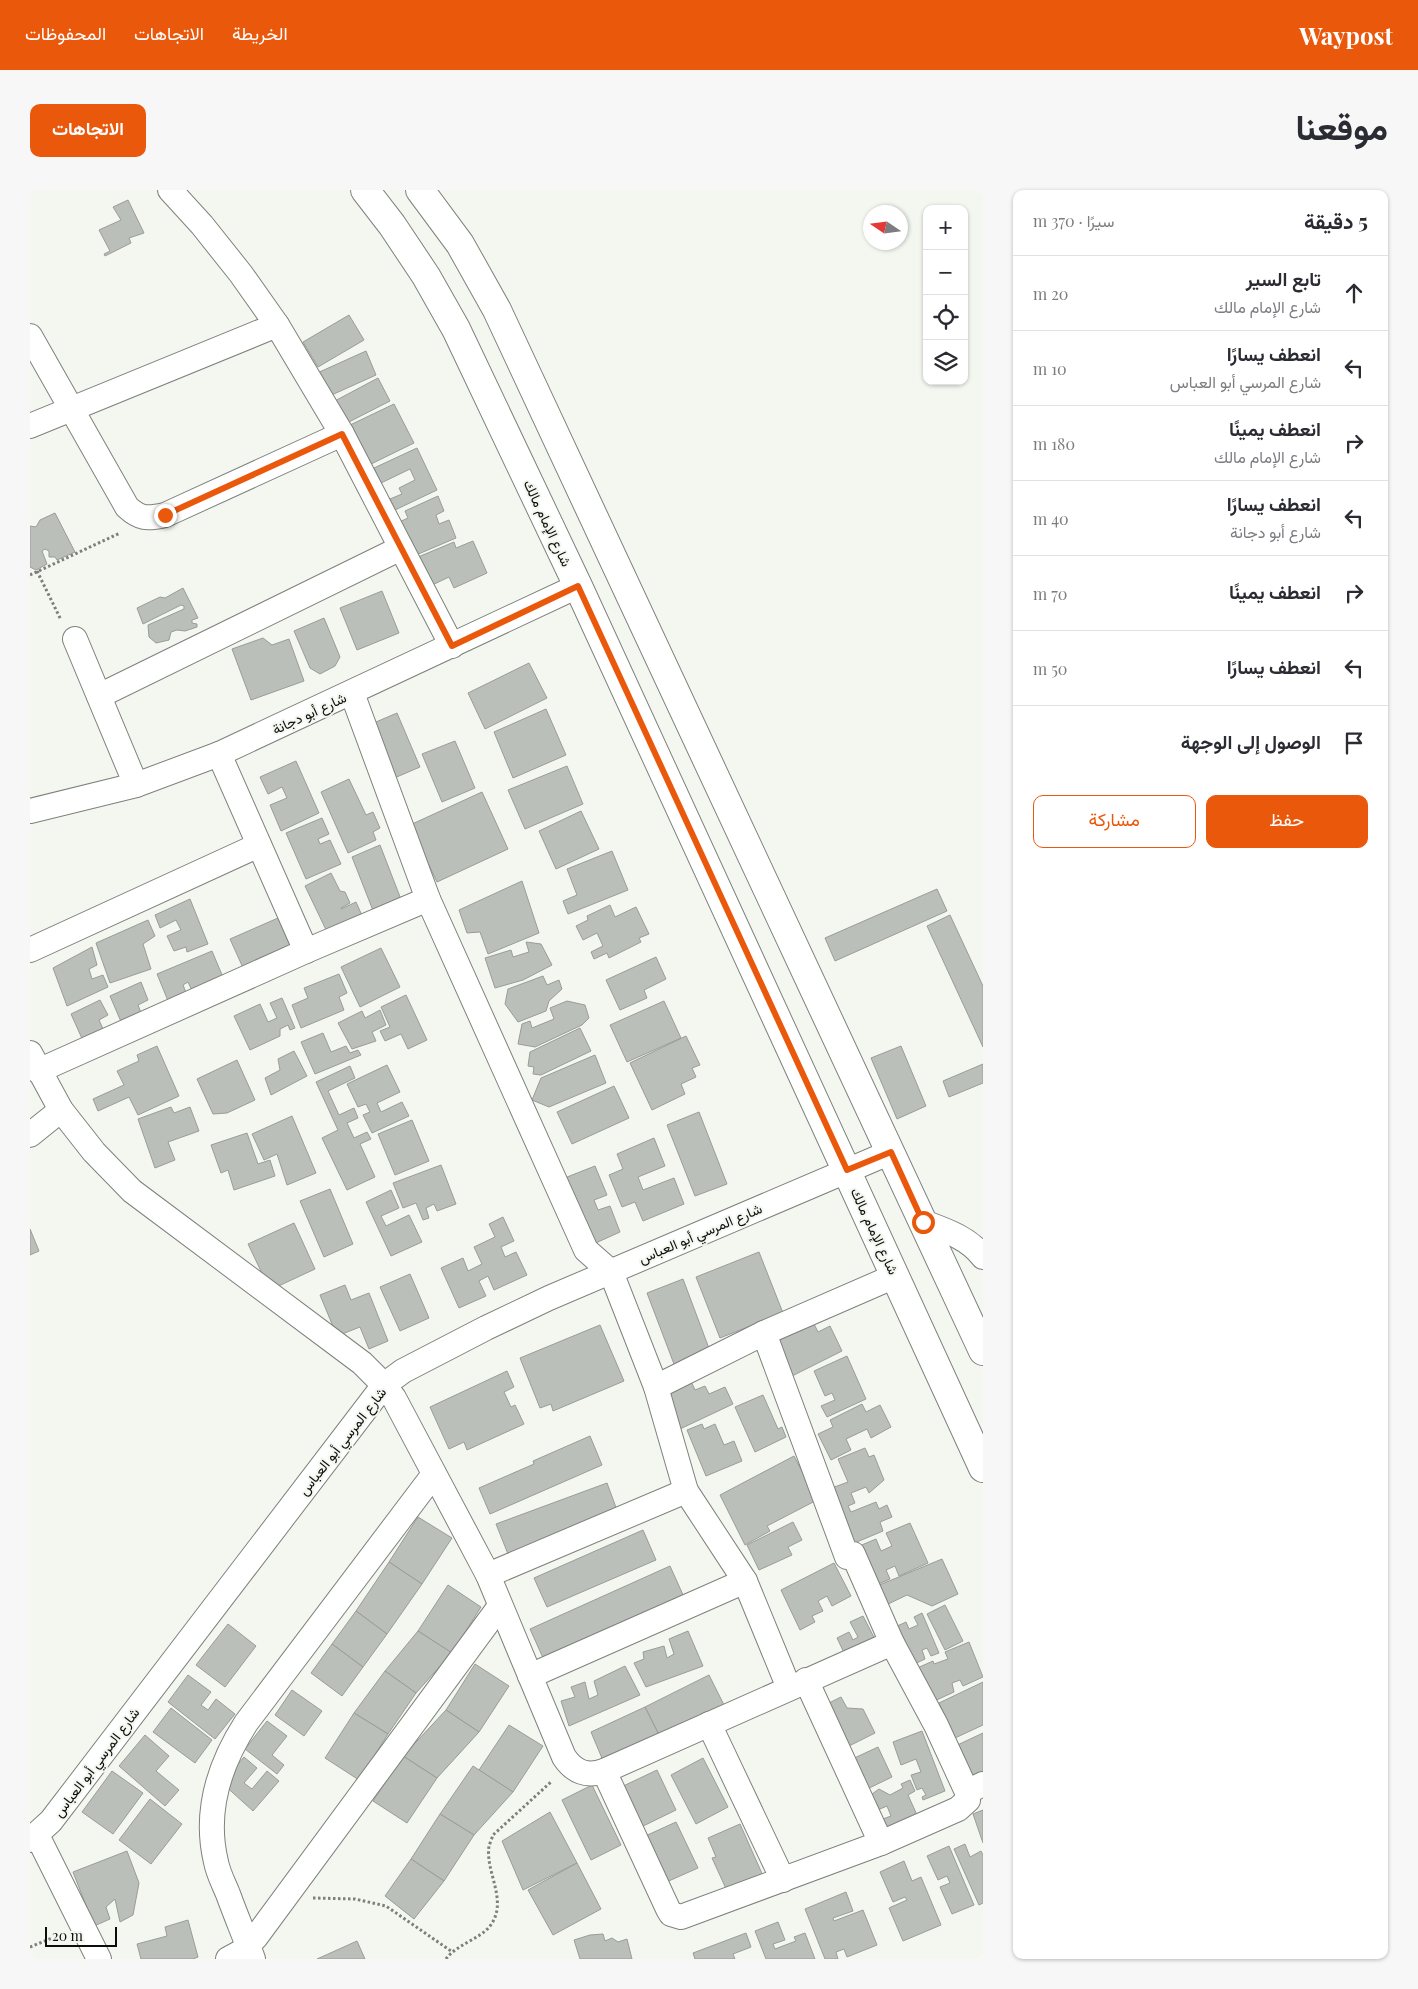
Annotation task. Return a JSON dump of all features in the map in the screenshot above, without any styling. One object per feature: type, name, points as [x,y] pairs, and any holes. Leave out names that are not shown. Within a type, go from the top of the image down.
[{"type":"street","points":[[170,190],[202,225],[241,274],[277,325],[342,434],[452,646]]},
{"type":"street","name":"شارع الإمام مالك","points":[[365,190],[422,268],[456,328],[578,586],[983,1468]]},
{"type":"street","points":[[420,190],[460,244],[497,310],[983,1351]]},
{"type":"street","points":[[30,426],[277,325]]},
{"type":"street","points":[[30,336],[127,507],[137,516],[151,518],[165,515],[342,434]]},
{"type":"street","points":[[99,696],[401,548]]},
{"type":"street","name":"شارع أبو دجانة","points":[[32,806],[136,785],[219,754],[578,586]]},
{"type":"street","points":[[75,639],[136,785]]},
{"type":"street","points":[[352,692],[428,899],[586,1250],[610,1272],[656,1387],[686,1490],[745,1581],[881,1842]]},
{"type":"street","points":[[219,754],[306,951]]},
{"type":"street","points":[[30,950],[260,846]]},
{"type":"street","points":[[428,899],[34,1062],[61,1110],[94,1152],[132,1190],[362,1363],[384,1386],[402,1412],[488,1575],[564,1757],[570,1766],[578,1772],[589,1774],[604,1771],[892,1643]]},
{"type":"street","points":[[30,1135],[61,1110]]},
{"type":"street","name":"شارع المرسي أبو العباس","points":[[33,1838],[52,1821],[384,1386],[403,1371],[486,1328],[610,1272],[891,1152]]},
{"type":"street","points":[[923,1222],[956,1235],[983,1257]]},
{"type":"street","points":[[656,1387],[764,1333],[895,1276]]},
{"type":"street","points":[[604,1771],[668,1909],[676,1916],[686,1915],[783,1880],[881,1842],[958,1809],[968,1800],[975,1788],[936,1725],[892,1643],[853,1554],[846,1557],[764,1333]]},
{"type":"street","points":[[250,1952],[216,1863],[212,1839],[212,1814],[215,1790],[222,1766],[232,1744],[246,1723],[434,1474]]},
{"type":"street","points":[[488,1575],[686,1490]]},
{"type":"street","points":[[530,1676],[745,1581]]},
{"type":"street","points":[[250,1952],[256,1937],[500,1606]]},
{"type":"street","points":[[709,1724],[783,1880]]},
{"type":"street","points":[[33,1838],[100,1959]]},
{"type":"street","points":[[228,1959],[250,1952]]},
{"type":"path","points":[[30,575],[151,518]]},
{"type":"path","points":[[38,571],[61,621],[75,639]]},
{"type":"path","points":[[446,1959],[452,1952],[489,1927],[495,1914],[498,1901],[489,1846],[493,1835],[570,1766]]},
{"type":"path","points":[[285,1898],[355,1899],[376,1902],[386,1906],[452,1952]]},
{"type":"path","points":[[30,1947],[83,1926]]},
{"type":"building","points":[[128,200],[144,233],[129,238],[131,243],[105,256],[104,254],[110,251],[99,230],[121,220],[113,207]]},
{"type":"building","points":[[349,315],[364,340],[318,367],[303,342]]},
{"type":"building","points":[[366,351],[376,375],[325,398],[315,374]]},
{"type":"building","points":[[378,378],[390,401],[343,425],[331,403]]},
{"type":"building","points":[[394,404],[414,443],[367,466],[348,426]]},
{"type":"building","points":[[417,448],[437,490],[395,510],[390,499],[402,494],[399,488],[415,480],[410,469],[381,483],[374,468]]},
{"type":"building","points":[[438,496],[444,511],[436,515],[439,524],[449,520],[456,538],[409,558],[395,524],[408,518],[405,511]]},
{"type":"building","points":[[55,513],[75,552],[57,560],[55,557],[49,557],[49,551],[45,549],[42,551],[47,564],[36,570],[30,567],[30,526],[36,527],[40,520]]},
{"type":"building","points":[[473,541],[487,573],[454,588],[449,577],[424,589],[411,560],[454,542],[456,548]]},
{"type":"building","points":[[183,588],[198,618],[192,620],[192,623],[197,624],[197,627],[185,631],[177,630],[171,632],[169,640],[156,643],[149,637],[148,625],[184,609],[184,606],[181,605],[143,624],[137,608],[160,597],[165,598]]},
{"type":"building","points":[[382,591],[399,633],[357,650],[340,608]]},
{"type":"building","points":[[324,618],[340,657],[335,666],[320,674],[310,668],[294,631]]},
{"type":"building","points":[[263,638],[272,645],[289,639],[304,681],[251,700],[232,649]]},
{"type":"building","points":[[529,663],[547,698],[485,729],[468,693]]},
{"type":"building","points":[[546,709],[566,755],[513,778],[494,732]]},
{"type":"building","points":[[397,713],[420,767],[392,779],[369,725]]},
{"type":"building","points":[[455,741],[475,788],[442,802],[422,754]]},
{"type":"building","points":[[296,761],[319,813],[281,831],[270,805],[287,798],[282,787],[268,794],[260,777]]},
{"type":"building","points":[[567,766],[583,804],[525,829],[508,790]]},
{"type":"building","points":[[349,779],[366,815],[373,812],[380,828],[373,832],[376,840],[348,853],[321,792]]},
{"type":"building","points":[[482,792],[508,849],[437,882],[410,825]]},
{"type":"building","points":[[581,811],[599,849],[556,869],[539,831]]},
{"type":"building","points":[[322,818],[329,834],[318,839],[320,844],[330,840],[341,864],[306,879],[286,833]]},
{"type":"building","points":[[380,845],[402,902],[374,913],[352,857]]},
{"type":"building","points":[[612,851],[628,890],[568,914],[563,901],[577,895],[567,869]]},
{"type":"building","points":[[331,873],[340,891],[345,892],[350,903],[341,909],[356,902],[364,920],[329,936],[305,886]]},
{"type":"building","points":[[522,881],[539,933],[488,954],[480,932],[467,933],[459,910]]},
{"type":"building","points":[[937,889],[947,911],[835,961],[825,938]]},
{"type":"building","points":[[190,899],[208,944],[187,952],[186,947],[174,951],[167,936],[181,930],[176,920],[160,928],[155,915]]},
{"type":"building","points":[[610,905],[615,917],[636,907],[649,934],[639,938],[641,942],[609,958],[607,953],[594,959],[591,952],[603,946],[597,933],[583,940],[576,926],[588,920],[587,916]]},
{"type":"building","points":[[950,915],[983,986],[983,1047],[927,926]]},
{"type":"building","points":[[278,918],[292,949],[244,970],[230,939]]},
{"type":"building","points":[[148,920],[155,936],[143,944],[151,969],[110,983],[96,943]]},
{"type":"building","points":[[526,942],[541,944],[552,965],[523,980],[495,988],[485,958],[511,950],[513,957],[529,952]]},
{"type":"building","points":[[92,947],[97,965],[89,969],[92,979],[103,975],[108,987],[67,1006],[53,968]]},
{"type":"building","points":[[381,948],[400,987],[360,1007],[341,967]]},
{"type":"building","points":[[212,951],[225,982],[194,995],[188,982],[183,985],[189,1000],[171,1008],[157,974]]},
{"type":"building","points":[[656,957],[666,979],[644,990],[647,998],[620,1010],[606,980]]},
{"type":"building","points":[[339,974],[347,993],[339,997],[344,1010],[301,1028],[292,1005],[308,998],[304,988]]},
{"type":"building","points":[[543,976],[547,985],[559,980],[562,989],[549,1001],[546,1011],[518,1022],[505,1004],[508,989]]},
{"type":"building","points":[[141,982],[148,1000],[138,1005],[143,1018],[122,1024],[110,996]]},
{"type":"building","points":[[406,995],[427,1040],[408,1049],[401,1034],[385,1041],[380,1031],[390,1027],[381,1007]]},
{"type":"building","points":[[282,998],[295,1028],[290,1030],[288,1025],[280,1029],[280,1036],[250,1050],[234,1016],[260,1004],[268,1022],[277,1018],[270,1003]]},
{"type":"building","points":[[100,1000],[108,1015],[99,1020],[104,1031],[84,1043],[71,1014]]},
{"type":"building","points":[[567,1001],[585,1005],[589,1018],[582,1025],[535,1047],[518,1044],[522,1024],[530,1021],[532,1028],[554,1019],[550,1008]]},
{"type":"building","points":[[664,1001],[681,1038],[627,1062],[610,1025]]},
{"type":"building","points":[[380,1010],[386,1025],[372,1032],[376,1041],[352,1049],[338,1023],[362,1011],[365,1018]]},
{"type":"building","points":[[580,1028],[591,1051],[541,1075],[533,1074],[534,1067],[528,1066],[530,1052]]},
{"type":"building","points":[[323,1033],[331,1052],[346,1046],[350,1053],[358,1050],[361,1055],[315,1074],[301,1042]]},
{"type":"building","points":[[686,1036],[700,1065],[692,1068],[696,1077],[681,1084],[685,1094],[652,1110],[630,1063]]},
{"type":"building","points":[[157,1046],[179,1096],[138,1115],[129,1097],[98,1111],[93,1099],[124,1085],[117,1071],[139,1061],[137,1055]]},
{"type":"building","points":[[901,1046],[926,1106],[897,1119],[871,1058]]},
{"type":"building","points":[[294,1051],[307,1076],[271,1095],[265,1078],[280,1070],[278,1059]]},
{"type":"building","points":[[595,1055],[606,1083],[549,1107],[532,1100],[541,1078]]},
{"type":"building","points":[[237,1060],[255,1100],[227,1113],[213,1114],[197,1079]]},
{"type":"building","points":[[983,1064],[983,1083],[949,1097],[943,1081]]},
{"type":"building","points":[[387,1065],[400,1092],[377,1103],[381,1112],[402,1102],[409,1116],[372,1133],[363,1115],[370,1112],[366,1104],[358,1107],[347,1084]]},
{"type":"building","points":[[350,1066],[355,1078],[328,1091],[339,1115],[354,1108],[358,1118],[347,1123],[354,1138],[367,1132],[371,1139],[360,1144],[375,1177],[347,1190],[322,1138],[338,1130],[316,1082]]},
{"type":"building","points":[[614,1086],[629,1118],[572,1144],[557,1112]]},
{"type":"building","points":[[171,1107],[174,1113],[190,1107],[199,1131],[168,1142],[175,1160],[155,1168],[138,1119]]},
{"type":"building","points":[[699,1112],[727,1184],[695,1196],[667,1125]]},
{"type":"building","points":[[292,1116],[316,1173],[287,1185],[277,1154],[264,1160],[252,1134]]},
{"type":"building","points":[[412,1120],[429,1161],[395,1175],[378,1134]]},
{"type":"building","points":[[247,1133],[258,1164],[270,1160],[275,1176],[234,1190],[228,1170],[221,1173],[211,1145]]},
{"type":"building","points":[[654,1138],[665,1166],[638,1177],[643,1190],[674,1178],[684,1204],[643,1221],[635,1202],[622,1207],[609,1175],[623,1169],[617,1154]]},
{"type":"building","points":[[441,1165],[456,1204],[437,1211],[434,1204],[426,1208],[429,1218],[423,1220],[416,1203],[403,1208],[393,1183]]},
{"type":"building","points":[[595,1166],[607,1195],[594,1200],[598,1210],[610,1206],[620,1232],[589,1246],[562,1179]]},
{"type":"building","points":[[330,1189],[353,1244],[324,1257],[300,1201]]},
{"type":"building","points":[[391,1190],[399,1208],[381,1216],[386,1226],[409,1215],[422,1242],[391,1256],[366,1202]]},
{"type":"building","points":[[503,1217],[514,1241],[501,1247],[505,1257],[516,1252],[527,1275],[494,1290],[488,1276],[479,1281],[486,1296],[459,1308],[441,1268],[463,1258],[468,1271],[482,1264],[474,1247],[495,1237],[489,1224]]},
{"type":"building","points":[[294,1223],[315,1269],[270,1290],[248,1244]]},
{"type":"building","points":[[30,1229],[39,1251],[30,1255]]},
{"type":"building","points":[[759,1252],[783,1313],[720,1338],[696,1277]]},
{"type":"building","points":[[410,1274],[429,1318],[400,1331],[380,1287]]},
{"type":"building","points":[[683,1279],[710,1351],[674,1364],[647,1293]]},
{"type":"building","points":[[345,1285],[351,1300],[369,1293],[388,1341],[369,1349],[360,1327],[337,1336],[320,1295]]},
{"type":"building","points":[[814,1324],[818,1332],[830,1326],[842,1351],[792,1376],[775,1342]]},
{"type":"building","points":[[600,1325],[624,1381],[553,1411],[551,1404],[540,1408],[520,1358]]},
{"type":"building","points":[[847,1356],[866,1399],[827,1417],[821,1406],[835,1400],[832,1393],[825,1396],[814,1371]]},
{"type":"building","points":[[507,1371],[514,1387],[504,1392],[511,1407],[515,1405],[524,1424],[467,1450],[464,1442],[449,1449],[430,1407]]},
{"type":"building","points":[[690,1379],[695,1390],[705,1386],[709,1394],[725,1387],[733,1404],[680,1429],[662,1392]]},
{"type":"building","points":[[763,1395],[778,1429],[782,1427],[786,1437],[755,1452],[735,1407]]},
{"type":"building","points":[[862,1404],[866,1412],[880,1405],[891,1427],[871,1438],[867,1429],[846,1439],[851,1450],[831,1460],[818,1434],[833,1427],[830,1420]]},
{"type":"building","points":[[702,1424],[704,1429],[715,1424],[724,1445],[734,1441],[742,1461],[706,1476],[687,1430]]},
{"type":"building","points":[[590,1436],[602,1465],[490,1514],[479,1488],[534,1464],[533,1461]]},
{"type":"building","points":[[865,1448],[869,1457],[874,1455],[884,1480],[869,1493],[866,1487],[851,1493],[855,1503],[848,1506],[851,1512],[876,1502],[879,1509],[887,1505],[892,1517],[880,1522],[883,1531],[852,1544],[829,1489],[848,1482],[838,1459]]},
{"type":"building","points":[[794,1456],[817,1500],[767,1526],[770,1531],[745,1545],[720,1495]]},
{"type":"building","points":[[607,1483],[618,1513],[508,1554],[496,1524]]},
{"type":"building","points":[[418,1517],[452,1538],[422,1584],[389,1562]]},
{"type":"building","points":[[793,1522],[802,1540],[788,1547],[792,1555],[759,1570],[747,1545]]},
{"type":"building","points":[[910,1523],[928,1563],[899,1576],[895,1566],[886,1570],[890,1579],[874,1586],[857,1547],[876,1539],[881,1551],[892,1546],[886,1533]]},
{"type":"building","points":[[643,1530],[656,1560],[547,1607],[534,1578]]},
{"type":"building","points":[[942,1559],[958,1594],[932,1606],[907,1595],[886,1605],[877,1586]]},
{"type":"building","points":[[389,1562],[422,1584],[387,1634],[356,1611]]},
{"type":"building","points":[[834,1563],[851,1596],[832,1606],[827,1596],[818,1601],[823,1611],[812,1616],[815,1622],[800,1630],[781,1590]]},
{"type":"building","points":[[670,1566],[684,1597],[544,1660],[530,1629]]},
{"type":"building","points":[[448,1585],[481,1607],[452,1653],[418,1631]]},
{"type":"building","points":[[945,1605],[963,1641],[945,1650],[927,1614]]},
{"type":"building","points":[[356,1611],[387,1634],[363,1667],[332,1644]]},
{"type":"building","points":[[922,1613],[939,1653],[931,1656],[927,1648],[922,1650],[925,1659],[910,1666],[893,1628],[906,1622],[909,1629],[918,1625],[914,1617]]},
{"type":"building","points":[[863,1616],[877,1643],[847,1659],[837,1638],[849,1632],[853,1640],[858,1637],[850,1622]]},
{"type":"building","points":[[228,1624],[256,1646],[225,1687],[196,1665]]},
{"type":"building","points":[[418,1631],[452,1653],[416,1693],[385,1671]]},
{"type":"building","points":[[688,1631],[703,1666],[646,1687],[634,1663],[644,1659],[643,1652],[664,1646],[667,1658],[674,1654],[669,1639]]},
{"type":"building","points":[[969,1642],[983,1677],[963,1686],[960,1680],[952,1683],[954,1692],[930,1703],[915,1669],[933,1661],[934,1664],[948,1659],[945,1652]]},
{"type":"building","points":[[332,1644],[363,1667],[342,1696],[311,1673]]},
{"type":"building","points":[[475,1664],[509,1686],[479,1732],[446,1710]]},
{"type":"building","points":[[625,1666],[640,1695],[569,1726],[561,1701],[575,1697],[571,1687],[585,1682],[589,1699],[598,1695],[594,1681]]},
{"type":"building","points":[[385,1671],[416,1693],[388,1734],[354,1713]]},
{"type":"building","points":[[188,1675],[211,1692],[201,1705],[208,1710],[216,1699],[235,1714],[215,1739],[168,1702]]},
{"type":"building","points":[[709,1675],[724,1705],[660,1737],[645,1707]]},
{"type":"building","points":[[983,1682],[983,1725],[955,1738],[939,1703]]},
{"type":"building","points":[[292,1690],[322,1711],[304,1736],[275,1715]]},
{"type":"building","points":[[841,1697],[847,1708],[863,1709],[875,1733],[845,1748],[825,1705]]},
{"type":"building","points":[[645,1707],[660,1737],[604,1763],[591,1732]]},
{"type":"building","points":[[171,1708],[212,1740],[195,1763],[153,1732]]},
{"type":"building","points":[[446,1710],[479,1732],[437,1778],[403,1756]]},
{"type":"building","points":[[354,1713],[388,1734],[359,1780],[325,1758]]},
{"type":"building","points":[[267,1721],[287,1736],[272,1755],[284,1765],[277,1774],[245,1749]]},
{"type":"building","points":[[509,1725],[543,1746],[513,1792],[479,1770]]},
{"type":"building","points":[[922,1731],[945,1791],[923,1800],[922,1797],[926,1795],[922,1788],[917,1790],[911,1775],[921,1772],[916,1759],[901,1765],[893,1742]]},
{"type":"building","points":[[983,1733],[983,1779],[967,1786],[951,1748]]},
{"type":"building","points":[[145,1735],[169,1756],[156,1771],[179,1790],[165,1806],[119,1766]]},
{"type":"building","points":[[878,1747],[892,1777],[863,1791],[848,1761]]},
{"type":"building","points":[[403,1756],[437,1778],[407,1823],[373,1801]]},
{"type":"building","points":[[244,1757],[257,1768],[244,1783],[252,1789],[267,1771],[279,1781],[253,1811],[222,1783]]},
{"type":"building","points":[[703,1758],[728,1807],[696,1824],[671,1775]]},
{"type":"building","points":[[473,1766],[513,1792],[474,1835],[440,1814]]},
{"type":"building","points":[[657,1770],[676,1810],[637,1829],[617,1789]]},
{"type":"building","points":[[112,1771],[143,1793],[113,1834],[82,1812]]},
{"type":"building","points":[[910,1780],[915,1791],[908,1795],[917,1815],[879,1832],[875,1822],[891,1816],[887,1806],[873,1812],[868,1797],[879,1789],[890,1795],[903,1788],[901,1784]]},
{"type":"building","points":[[592,1785],[621,1845],[591,1860],[562,1800]]},
{"type":"building","points":[[150,1799],[182,1824],[151,1864],[119,1840]]},
{"type":"building","points":[[983,1810],[983,1843],[973,1814]]},
{"type":"building","points":[[550,1812],[577,1863],[523,1890],[502,1841]]},
{"type":"building","points":[[440,1814],[474,1835],[444,1881],[411,1859]]},
{"type":"building","points":[[676,1822],[698,1868],[662,1884],[641,1838]]},
{"type":"building","points":[[740,1824],[764,1878],[728,1893],[712,1858],[716,1857],[708,1838]]},
{"type":"building","points":[[965,1844],[970,1857],[981,1851],[983,1855],[983,1903],[979,1905],[954,1849]]},
{"type":"building","points":[[949,1846],[974,1905],[952,1914],[940,1887],[950,1883],[947,1876],[938,1880],[927,1856]]},
{"type":"building","points":[[127,1851],[139,1883],[133,1915],[120,1922],[115,1899],[106,1907],[110,1919],[94,1926],[73,1872]]},
{"type":"building","points":[[411,1859],[444,1881],[414,1919],[385,1896]]},
{"type":"building","points":[[904,1861],[912,1881],[921,1877],[941,1925],[903,1941],[889,1908],[907,1900],[905,1897],[893,1902],[880,1872]]},
{"type":"building","points":[[577,1863],[601,1909],[553,1935],[528,1890]]},
{"type":"building","points":[[846,1892],[853,1911],[833,1918],[834,1921],[863,1910],[877,1945],[847,1957],[844,1949],[836,1952],[838,1959],[825,1959],[805,1909]]},
{"type":"building","points":[[188,1920],[198,1957],[193,1959],[141,1959],[137,1944],[167,1936],[165,1927]]},
{"type":"building","points":[[778,1922],[785,1940],[773,1944],[775,1949],[796,1941],[794,1937],[805,1933],[815,1959],[766,1959],[755,1931]]},
{"type":"building","points":[[746,1933],[751,1947],[733,1954],[735,1959],[695,1959],[693,1953]]},
{"type":"building","points":[[603,1934],[605,1941],[612,1938],[618,1942],[627,1939],[632,1959],[580,1959],[574,1940],[590,1935]]},
{"type":"building","points":[[357,1941],[365,1959],[317,1959]]},
{"type":"route","points":[[165,515],[342,434],[452,646],[578,586],[847,1170],[891,1152],[923,1222]]}]
